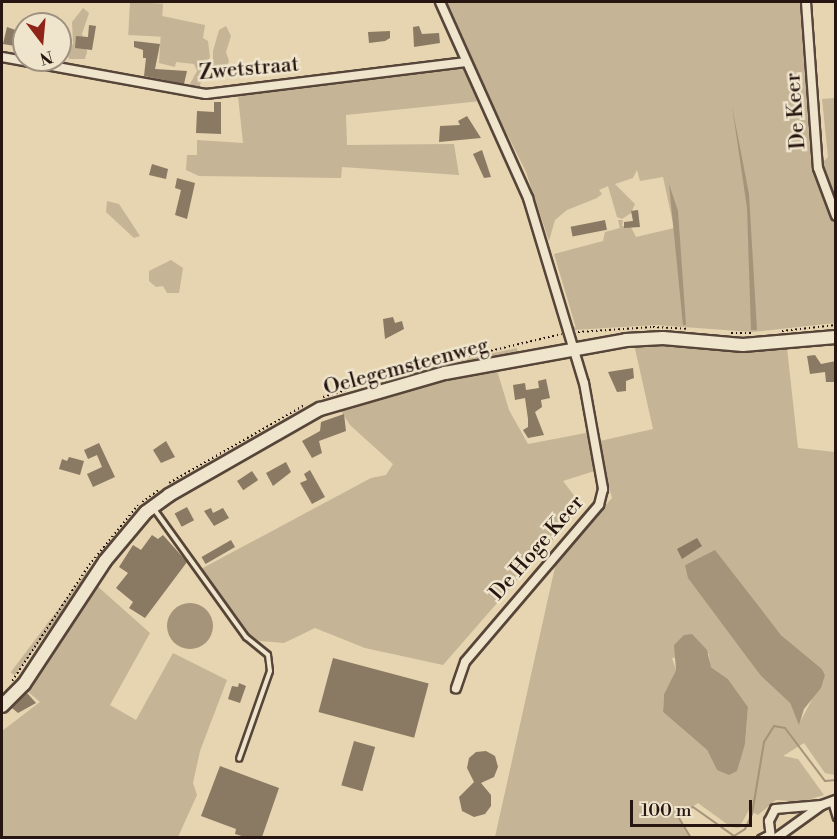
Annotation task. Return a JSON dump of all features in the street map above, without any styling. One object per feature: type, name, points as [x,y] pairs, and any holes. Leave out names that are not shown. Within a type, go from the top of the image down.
[{"type":"street","name":"De Hoge Keer","points":[[440,2],[528,198],[574,349],[602,474],[602,501],[484,636],[465,662],[456,688]]},
{"type":"street","name":"De Keer","points":[[806,2],[818,168],[836,216]]},
{"type":"street","name":"Zwetstraat","points":[[2,57],[206,94],[465,62]]},
{"type":"street","name":"Oelegemsteenweg","points":[[2,706],[24,684],[122,538],[153,507],[258,442],[332,404],[445,373],[574,349],[646,339],[743,345],[836,337]]},
{"type":"street","points":[[829,803],[773,836],[769,821],[775,809],[829,803]]},
{"type":"lane","points":[[153,507],[246,637],[268,655],[270,671],[239,759]]},
{"type":"lane","points":[[829,803],[836,818]]},
{"type":"lane","points":[[760,837],[773,836]]},
{"type":"path","points":[[773,332],[836,325]]},
{"type":"path","points":[[316,400],[401,373],[569,332],[652,327],[693,330]]},
{"type":"path","points":[[724,333],[755,333]]},
{"type":"path","points":[[7,687],[127,514],[180,476],[309,403]]},
{"type":"shaded area","points":[[130,2],[163,4],[161,37],[128,35]]},
{"type":"shaded area","points":[[441,2],[804,2],[821,164],[828,157],[822,99],[835,98],[835,323],[752,332],[656,325],[573,330],[571,324],[576,328],[554,254],[603,241],[605,232],[620,228],[618,220],[623,220],[622,226],[631,227],[636,237],[674,228],[663,177],[640,181],[637,170],[633,178],[615,184],[635,204],[631,213],[622,219],[617,217],[608,186],[599,190],[602,194],[597,198],[567,210],[555,220],[549,241],[526,172]]},
{"type":"shaded area","points":[[83,8],[89,13],[82,34],[87,52],[85,59],[72,59],[72,22]]},
{"type":"shaded area","points":[[162,16],[205,25],[203,38],[208,41],[210,57],[204,67],[211,77],[201,81],[199,90],[192,90],[190,84],[197,71],[194,64],[176,62],[175,67],[159,63]]},
{"type":"shaded area","points":[[226,26],[231,36],[226,52],[229,61],[224,78],[219,79],[213,68],[213,51],[219,30]]},
{"type":"shaded area","points":[[463,66],[481,101],[346,115],[347,145],[454,144],[459,175],[342,167],[341,178],[199,176],[186,170],[187,155],[197,155],[197,140],[243,143],[238,96]]},
{"type":"shaded area","points":[[732,106],[749,194],[757,330],[751,330],[747,208]]},
{"type":"shaded area","points":[[669,184],[678,211],[686,325],[683,325]]},
{"type":"shaded area","points":[[107,201],[119,204],[140,236],[134,238],[106,212]]},
{"type":"shaded area","points":[[171,260],[183,268],[179,293],[167,293],[163,286],[156,287],[149,281],[149,271]]},
{"type":"shaded area","points":[[658,343],[744,350],[787,348],[798,448],[835,452],[835,775],[825,773],[804,743],[783,756],[798,759],[824,795],[801,802],[776,800],[758,815],[749,810],[739,828],[731,827],[698,803],[678,816],[691,837],[495,837],[557,558],[612,498],[604,468],[563,481],[582,506],[443,665],[365,648],[315,628],[284,643],[260,641],[248,635],[201,569],[371,478],[386,475],[393,464],[350,425],[339,408],[496,367],[509,410],[528,444],[591,432],[600,441],[653,429],[634,344]],"holes":[[[714,551],[781,635],[822,669],[825,675],[799,724],[790,703],[761,676],[685,565]],[[709,654],[710,666],[728,679],[748,707],[745,744],[734,772],[717,770],[707,750],[663,712],[664,694],[676,670],[672,658]]]},
{"type":"shaded area","points":[[517,348],[518,355],[439,370],[438,365]]},
{"type":"shaded area","points":[[715,550],[781,635],[822,669],[825,675],[821,688],[804,709],[799,725],[790,703],[761,676],[688,578],[685,565]]},
{"type":"shaded area","points":[[87,571],[91,574],[15,675],[11,672]]},
{"type":"shaded area","points":[[96,585],[150,633],[110,705],[136,720],[173,653],[227,680],[200,751],[193,783],[197,795],[178,837],[2,838],[2,731],[40,702],[26,690]]},
{"type":"shaded area","points":[[190,603],[206,610],[213,626],[206,642],[190,649],[174,642],[167,626],[174,610]]},
{"type":"shaded area","points":[[692,634],[707,650],[711,667],[728,679],[748,707],[745,744],[737,771],[729,775],[717,770],[707,750],[663,712],[664,694],[676,670],[674,645],[684,635]]},
{"type":"building","points":[[89,25],[96,26],[92,50],[75,48],[76,36],[88,37]]},
{"type":"building","points":[[419,26],[422,34],[439,33],[440,43],[414,47],[413,27]]},
{"type":"building","points":[[7,27],[12,29],[12,46],[3,44]]},
{"type":"building","points":[[390,31],[390,38],[385,41],[369,43],[368,32]]},
{"type":"building","points":[[134,41],[160,44],[155,69],[187,71],[184,84],[144,76],[146,58],[143,58],[143,50],[134,47]]},
{"type":"building","points":[[214,102],[221,102],[221,134],[196,133],[197,111],[214,112]]},
{"type":"building","points":[[467,116],[481,138],[439,142],[440,126],[460,125],[458,121]]},
{"type":"building","points":[[482,150],[491,177],[484,178],[473,154]]},
{"type":"building","points":[[152,164],[168,169],[166,179],[149,175]]},
{"type":"building","points":[[177,178],[195,183],[187,219],[175,215],[181,190],[175,188]]},
{"type":"building","points":[[638,210],[640,227],[624,228],[624,222],[633,221],[631,211]]},
{"type":"building","points":[[605,220],[607,230],[573,236],[571,227]]},
{"type":"building","points":[[393,317],[395,323],[402,321],[404,329],[385,339],[383,319]]},
{"type":"building","points":[[815,355],[821,364],[836,361],[836,382],[826,382],[825,372],[810,374],[807,356]]},
{"type":"building","points":[[633,368],[634,378],[626,381],[626,391],[617,392],[608,372]]},
{"type":"building","points":[[546,379],[550,398],[541,400],[542,407],[535,412],[544,435],[528,438],[523,430],[528,427],[525,398],[515,400],[513,385],[525,383],[526,390],[539,388],[538,381]]},
{"type":"building","points":[[344,414],[346,431],[319,441],[322,453],[312,458],[302,441],[320,431],[321,422]]},
{"type":"building","points":[[166,441],[175,457],[161,463],[153,450]]},
{"type":"building","points":[[99,443],[115,477],[93,487],[87,474],[102,467],[97,455],[88,459],[84,450]]},
{"type":"building","points":[[69,457],[84,461],[80,475],[59,469],[62,459],[67,461]]},
{"type":"building","points":[[286,462],[291,472],[273,486],[266,473]]},
{"type":"building","points":[[310,470],[325,497],[312,504],[300,483],[307,480],[304,474]]},
{"type":"building","points":[[252,471],[258,480],[243,490],[237,481]]},
{"type":"building","points":[[187,507],[194,520],[182,527],[175,514]]},
{"type":"building","points":[[211,508],[213,513],[223,508],[229,518],[214,526],[204,511]]},
{"type":"building","points":[[152,535],[158,539],[163,535],[187,562],[145,618],[129,608],[133,602],[116,588],[128,573],[119,567],[133,545],[141,550]]},
{"type":"building","points":[[697,538],[702,546],[682,559],[677,549]]},
{"type":"building","points":[[231,540],[235,547],[206,564],[202,557]]},
{"type":"building","points":[[333,658],[429,684],[414,738],[319,712]]},
{"type":"building","points":[[239,683],[246,686],[240,703],[228,699],[232,686],[238,687]]},
{"type":"building","points":[[27,693],[36,703],[18,713],[12,708]]},
{"type":"building","points":[[354,741],[375,747],[362,791],[341,785]]},
{"type":"building","points":[[486,751],[495,756],[498,767],[494,777],[481,783],[491,795],[491,806],[485,814],[474,817],[462,811],[459,797],[474,782],[467,768],[469,758],[476,752]]},
{"type":"building","points":[[220,766],[279,788],[262,837],[245,837],[235,834],[236,829],[201,816]]},
{"type":"waterway","points":[[691,838],[678,816],[693,807],[734,836],[745,829],[752,814],[764,742],[774,726],[785,728],[825,781],[836,780]]}]
